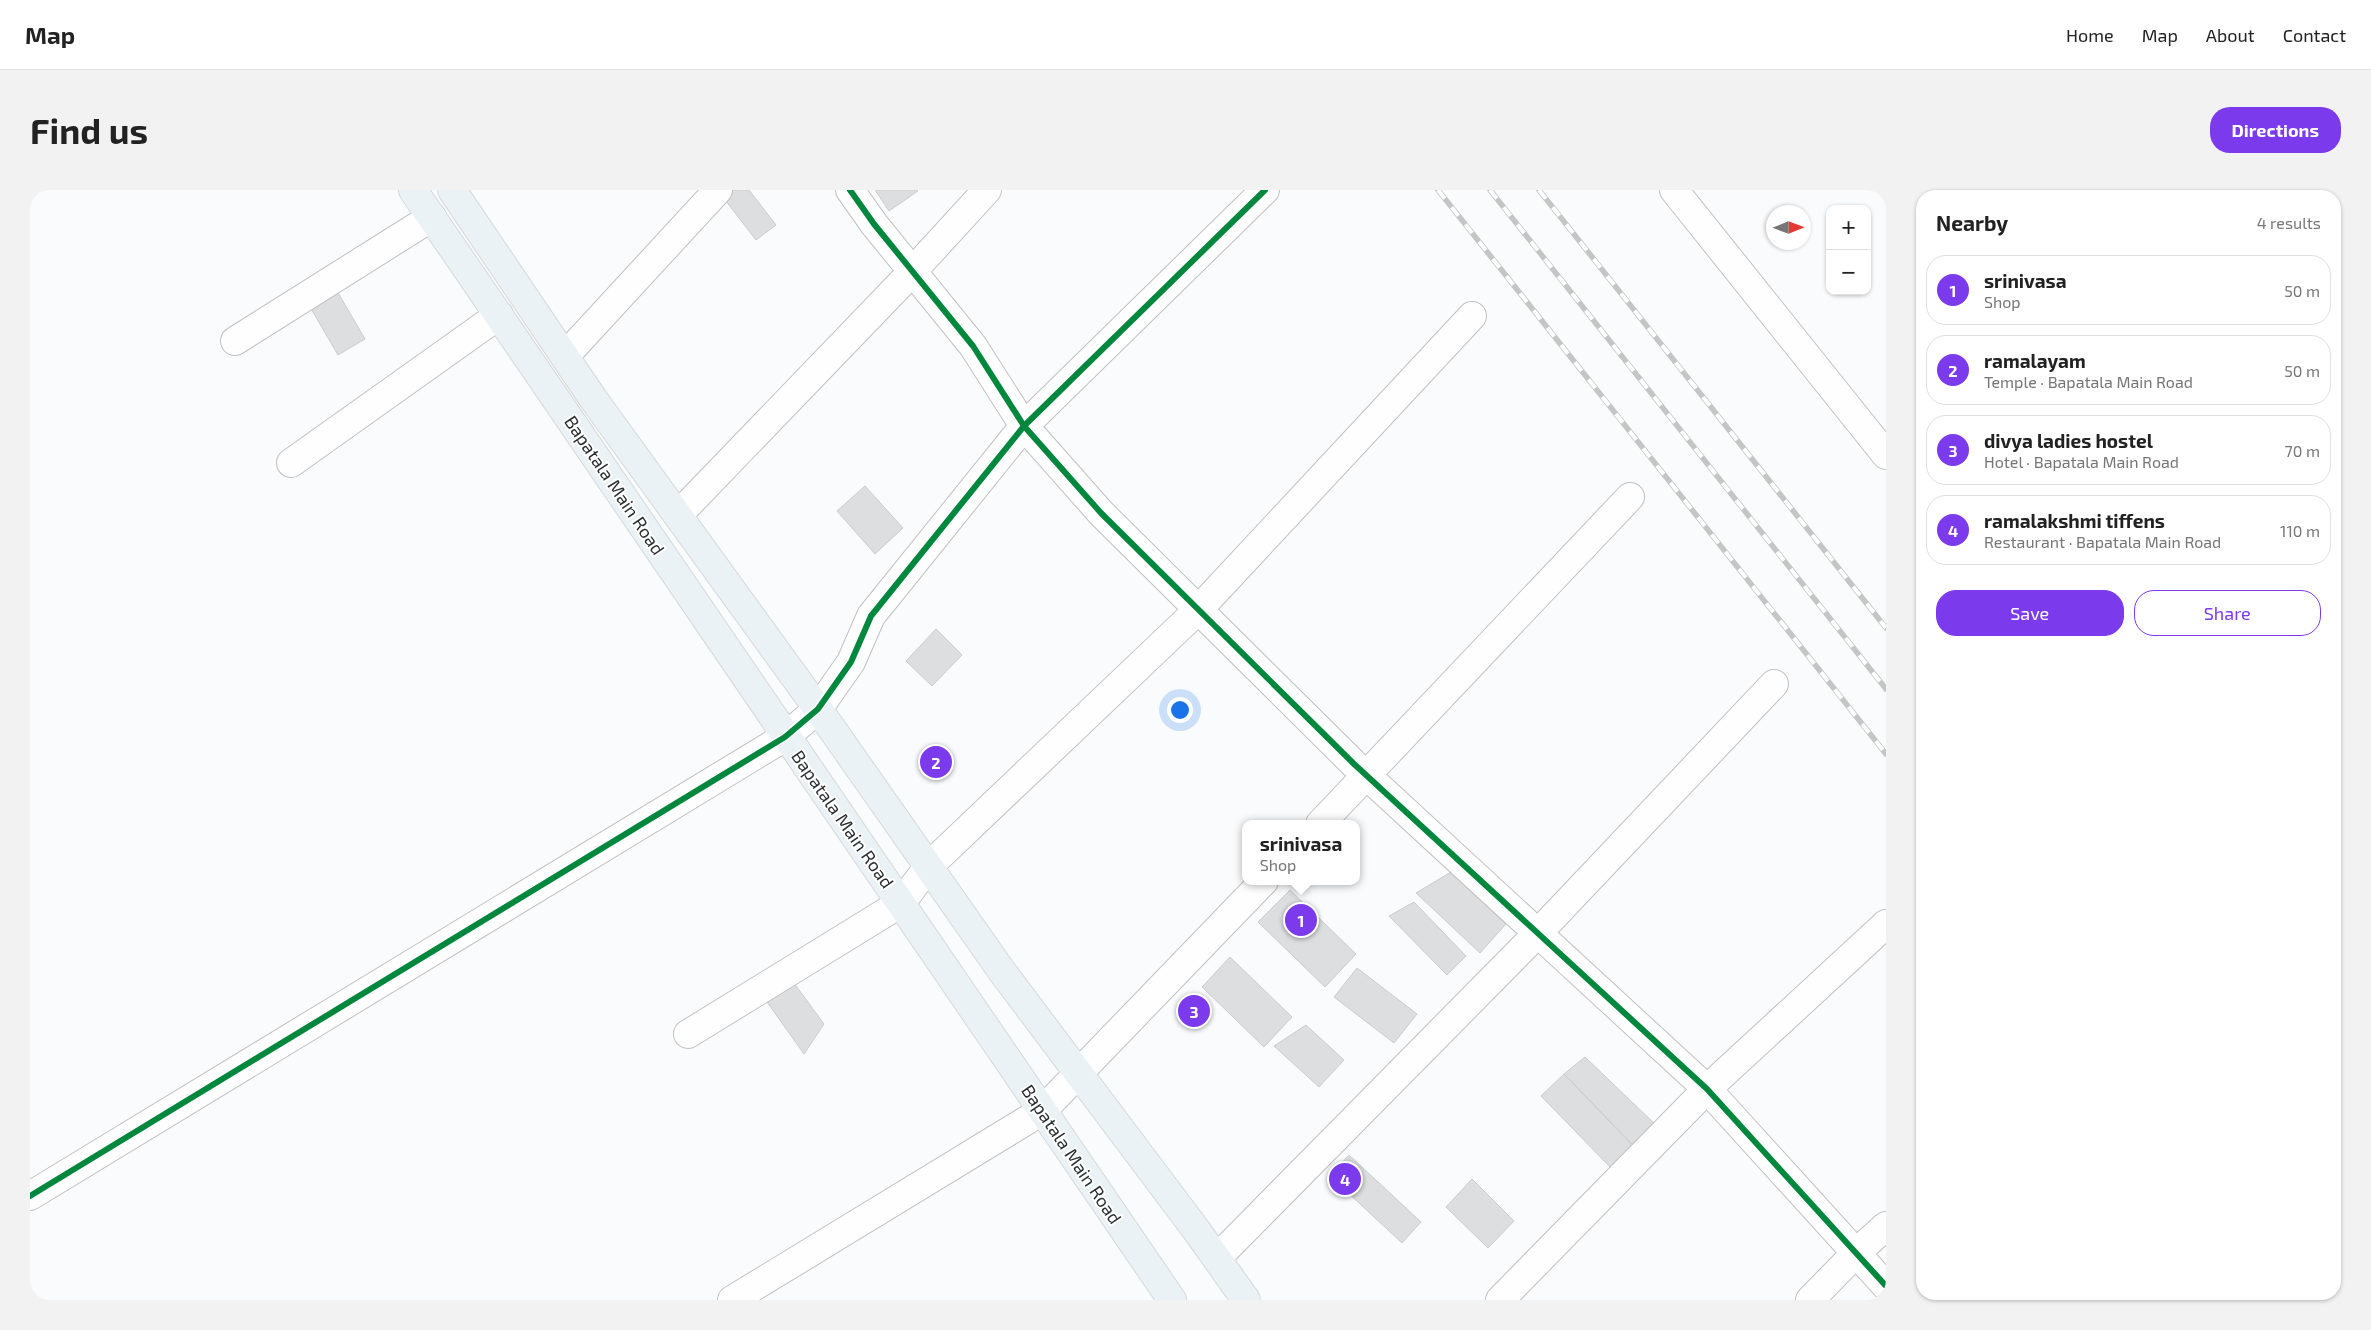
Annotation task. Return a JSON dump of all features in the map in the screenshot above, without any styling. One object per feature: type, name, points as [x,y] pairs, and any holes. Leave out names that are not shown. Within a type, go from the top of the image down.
[{"type":"main road","name":"Bapatala Main Road","points":[[413,190],[785,737],[901,903],[1172,1300]]},
{"type":"main road","points":[[452,190],[564,356],[818,709],[1001,970],[1217,1258],[1246,1300]]},
{"type":"street","points":[[564,356],[718,190]]},
{"type":"street","points":[[850,190],[874,224],[973,346],[1024,426],[1101,513],[1366,776],[1706,1090],[1886,1286]]},
{"type":"street","points":[[678,515],[912,272],[987,190]]},
{"type":"street","points":[[30,1196],[785,737],[818,709],[851,662],[871,616],[1024,426],[1265,190]]},
{"type":"street","points":[[1674,190],[1886,455]]},
{"type":"street","points":[[235,341],[432,217]]},
{"type":"street","points":[[291,463],[499,315]]},
{"type":"street","points":[[688,1034],[901,903],[929,866],[1199,609],[1472,316]]},
{"type":"street","points":[[1324,820],[1630,497]]},
{"type":"street","points":[[1217,1258],[1538,933],[1774,684]]},
{"type":"street","points":[[732,1300],[1042,1111],[1260,885]]},
{"type":"street","points":[[1500,1300],[1706,1090],[1886,924]]},
{"type":"street","points":[[1810,1300],[1856,1253],[1886,1226]]},
{"type":"building","points":[[729,190],[749,190],[776,225],[756,240],[722,196]]},
{"type":"building","points":[[875,190],[917,190],[918,191],[889,211]]},
{"type":"building","points":[[337,291],[365,339],[338,355],[310,307]]},
{"type":"building","points":[[865,486],[903,528],[875,554],[837,511]]},
{"type":"building","points":[[936,629],[962,655],[932,686],[906,661]]},
{"type":"building","points":[[1451,872],[1506,924],[1480,953],[1416,893]]},
{"type":"building","points":[[1290,890],[1356,954],[1325,987],[1258,922]]},
{"type":"building","points":[[1414,902],[1466,956],[1447,975],[1389,916]]},
{"type":"building","points":[[1230,957],[1292,1017],[1264,1047],[1202,987]]},
{"type":"building","points":[[1357,968],[1417,1014],[1394,1043],[1334,997]]},
{"type":"building","points":[[794,983],[824,1024],[804,1054],[767,1002]]},
{"type":"building","points":[[1306,1025],[1344,1060],[1319,1087],[1274,1046]]},
{"type":"building","points":[[1585,1057],[1657,1126],[1636,1148],[1564,1074]]},
{"type":"building","points":[[1564,1074],[1631,1144],[1629,1150],[1611,1168],[1541,1096]]},
{"type":"building","points":[[1349,1155],[1421,1222],[1402,1243],[1330,1176]]},
{"type":"building","points":[[1472,1179],[1514,1221],[1488,1248],[1446,1207]]},
{"type":"railway","points":[[1438,190],[1886,754]]},
{"type":"railway","points":[[1490,190],[1886,689]]},
{"type":"railway","points":[[1539,190],[1886,628]]},
{"type":"cycle path","points":[[850,190],[874,224],[973,346],[1024,426],[1101,513],[1353,763],[1707,1089],[1886,1286]]},
{"type":"cycle path","points":[[30,1196],[785,737],[818,709],[851,662],[871,616],[1024,426],[1265,190]]},
{"type":"place","name":"ramalayam","points":[[936,762]]},
{"type":"place","name":"srinivasa","points":[[1301,920]]},
{"type":"place","name":"divya ladies hostel","points":[[1194,1011]]},
{"type":"place","name":"ramalakshmi tiffens","points":[[1345,1179]]}]
